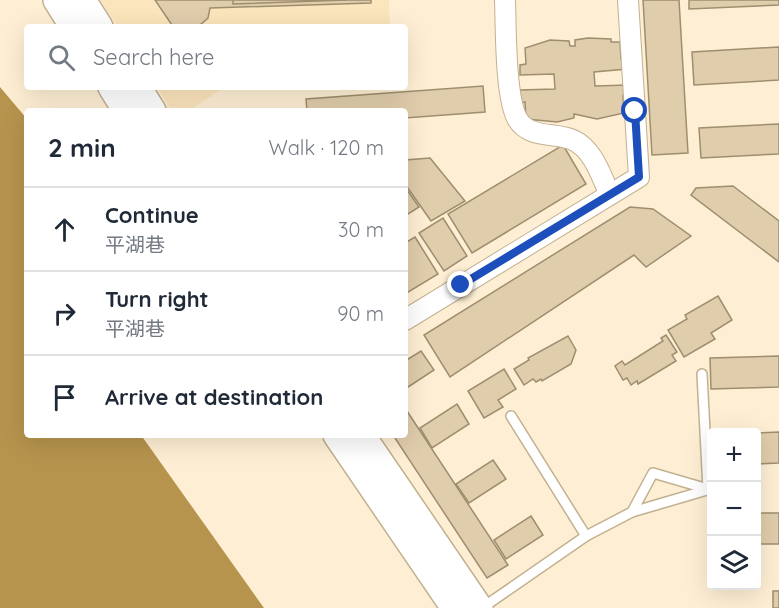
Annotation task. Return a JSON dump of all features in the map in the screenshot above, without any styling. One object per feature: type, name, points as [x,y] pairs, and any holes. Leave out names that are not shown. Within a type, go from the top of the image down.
[{"type":"main road","points":[[57,0],[72,24]]},
{"type":"main road","points":[[82,0],[97,24]]},
{"type":"main road","points":[[114,90],[125,108]]},
{"type":"main road","points":[[139,90],[150,108]]},
{"type":"main road","points":[[339,438],[455,608]]},
{"type":"main road","points":[[363,438],[480,608]]},
{"type":"street","points":[[505,0],[512,103],[519,121],[532,131],[573,140],[586,150],[609,193]]},
{"type":"street","points":[[408,318],[609,193],[639,177],[628,0]]},
{"type":"lane","points":[[702,374],[708,482]]},
{"type":"lane","points":[[511,416],[586,536]]},
{"type":"lane","points":[[632,512],[654,473],[707,489]]},
{"type":"lane","points":[[480,608],[586,536],[632,512],[707,489]]},
{"type":"shaded area","points":[[100,0],[389,0],[390,24],[116,24]]},
{"type":"shaded area","points":[[0,87],[24,115],[24,438],[143,438],[264,608],[0,608]]},
{"type":"shaded area","points":[[159,90],[220,90],[193,108],[170,108]]},
{"type":"building","points":[[155,0],[371,0],[371,3],[210,8],[208,18],[201,24],[171,24]]},
{"type":"building","points":[[233,0],[346,0],[233,4]]},
{"type":"building","points":[[643,0],[679,0],[688,153],[652,155]]},
{"type":"building","points":[[689,0],[779,0],[779,5],[689,9]]},
{"type":"building","points":[[611,39],[611,42],[620,42],[621,59],[626,59],[627,69],[594,72],[595,86],[628,85],[628,96],[623,96],[624,113],[597,119],[574,114],[574,118],[557,122],[526,119],[525,102],[521,103],[520,90],[555,89],[554,74],[520,75],[520,65],[526,64],[525,48],[550,40],[569,41],[570,46],[575,46],[575,40]]},
{"type":"building","points":[[779,47],[779,80],[694,85],[692,52]]},
{"type":"building","points":[[483,86],[485,112],[408,118],[408,108],[307,108],[306,99]]},
{"type":"building","points":[[779,124],[779,154],[701,158],[699,128]]},
{"type":"building","points":[[563,145],[586,184],[472,253],[448,214]]},
{"type":"building","points":[[430,158],[465,201],[431,221],[408,188],[408,160]]},
{"type":"building","points":[[733,186],[779,221],[779,262],[691,195],[696,188]]},
{"type":"building","points":[[408,191],[419,207],[408,214]]},
{"type":"building","points":[[630,207],[653,209],[691,236],[646,267],[634,255],[450,377],[424,335]]},
{"type":"building","points":[[443,218],[467,256],[444,271],[419,233]]},
{"type":"building","points":[[415,237],[438,274],[408,292],[408,241]]},
{"type":"building","points":[[718,296],[732,320],[711,333],[715,339],[684,357],[668,330],[687,319],[685,315]]},
{"type":"building","points":[[666,335],[677,352],[672,355],[676,361],[638,384],[637,381],[631,385],[627,378],[623,380],[615,366],[622,361],[625,365],[663,341],[661,338]]},
{"type":"building","points":[[568,336],[576,350],[571,364],[542,381],[541,379],[536,382],[533,379],[524,385],[514,369],[529,360],[528,358]]},
{"type":"building","points":[[421,351],[434,370],[408,387],[408,359]]},
{"type":"building","points":[[779,356],[779,387],[711,389],[710,358]]},
{"type":"building","points":[[504,369],[516,389],[498,400],[503,407],[484,418],[468,391]]},
{"type":"building","points":[[457,404],[469,424],[432,448],[420,428]]},
{"type":"building","points":[[408,413],[508,565],[487,578],[395,438],[408,438]]},
{"type":"building","points":[[779,432],[779,463],[761,464],[761,433]]},
{"type":"building","points":[[493,460],[506,479],[469,503],[456,484]]},
{"type":"building","points":[[761,513],[779,513],[779,544],[761,544]]},
{"type":"building","points":[[531,516],[543,535],[506,559],[494,540]]},
{"type":"building","points":[[773,591],[779,591],[779,608],[773,608]]},
{"type":"route","points":[[461,285],[609,193],[639,177],[635,111]]}]
